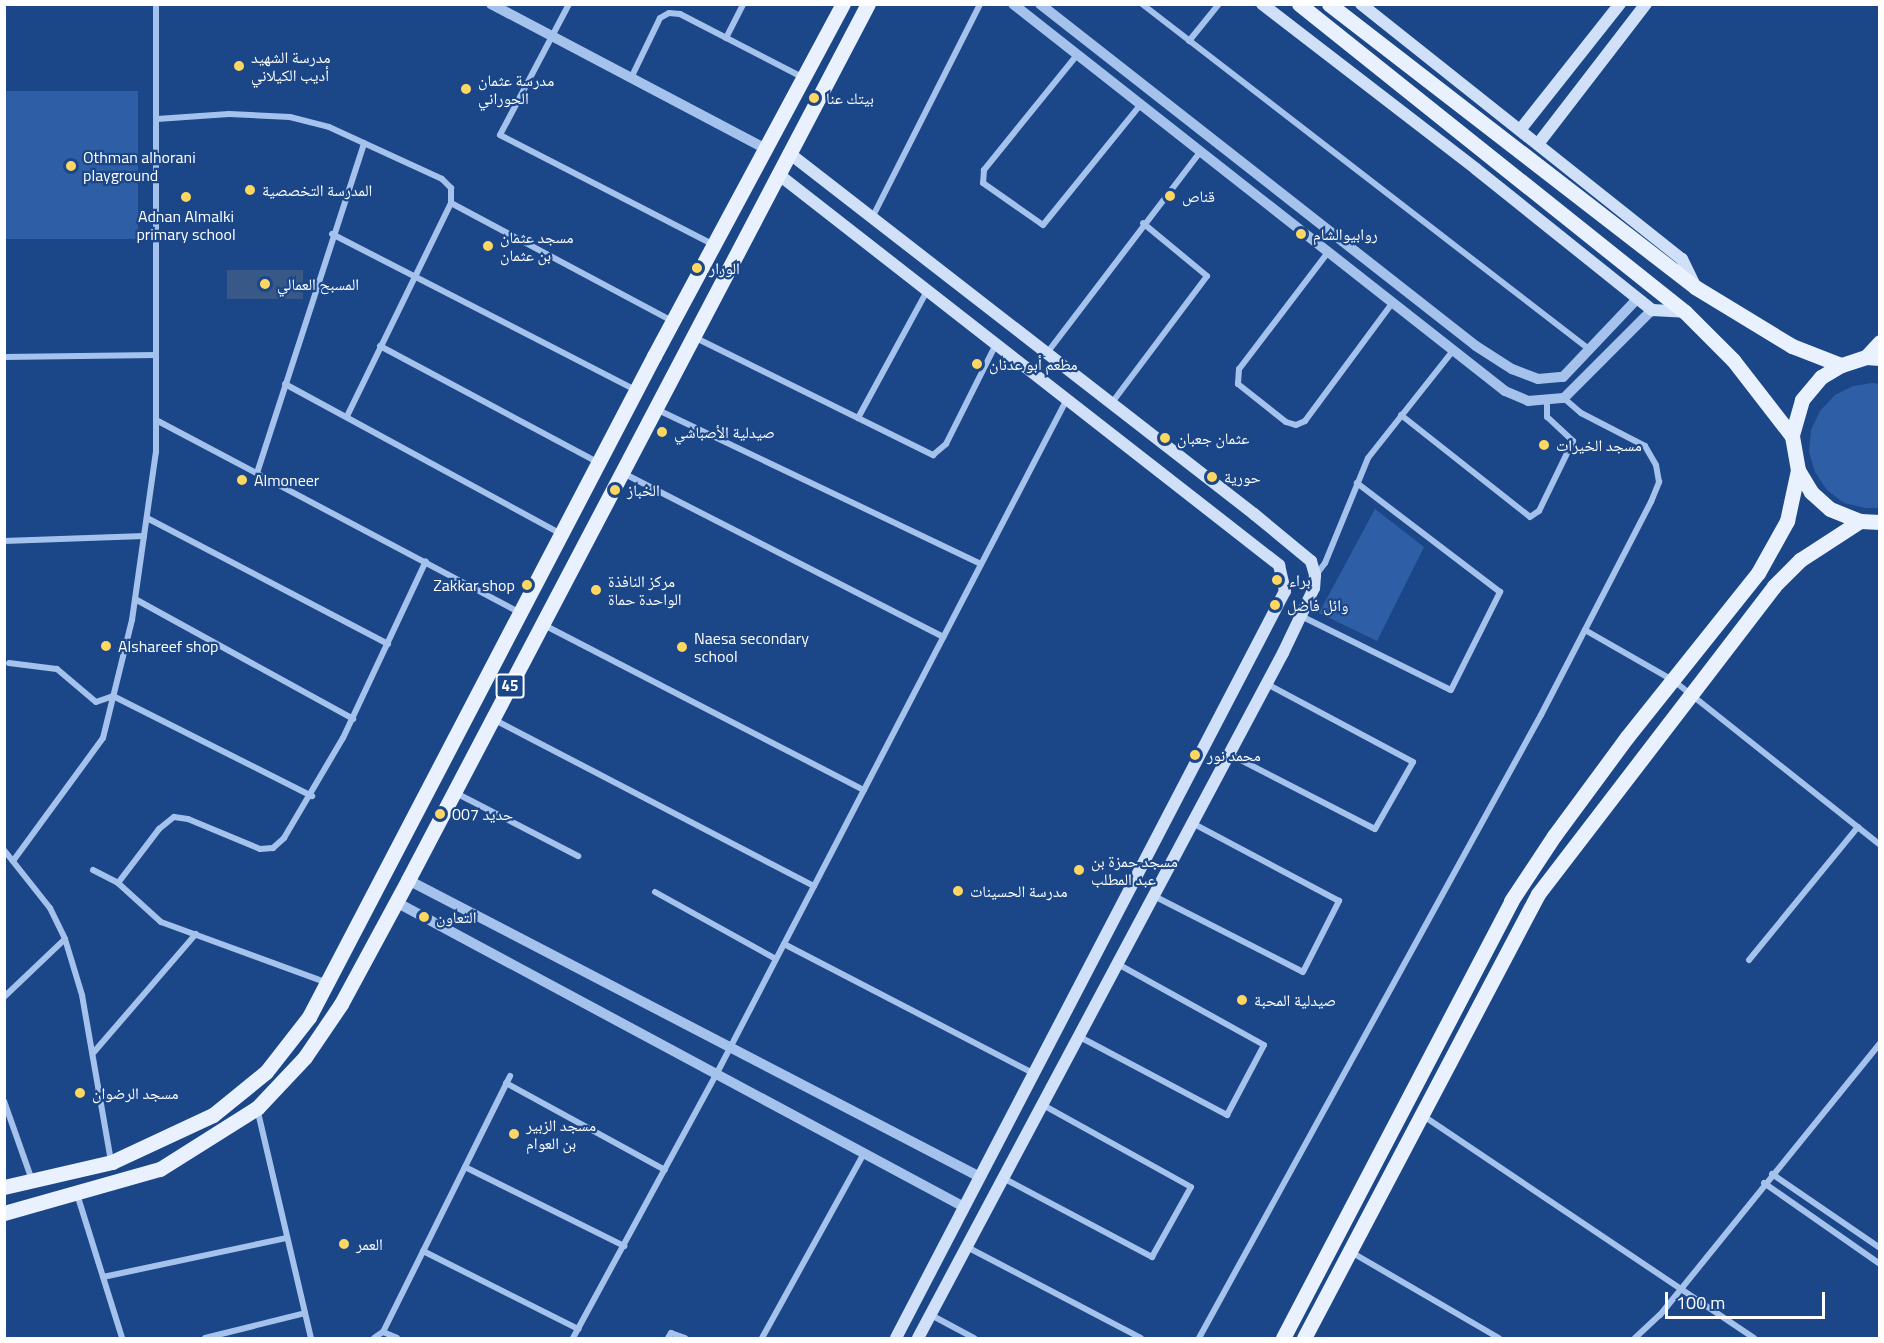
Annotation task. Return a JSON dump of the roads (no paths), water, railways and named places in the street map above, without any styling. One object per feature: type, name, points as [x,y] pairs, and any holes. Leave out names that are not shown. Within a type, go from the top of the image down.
[{"type":"main road","name":"45","points":[[4,1187],[112,1161],[213,1115],[266,1072],[309,1017],[399,850],[636,390],[843,4]]},
{"type":"main road","name":"45","points":[[4,1213],[160,1169],[221,1134],[257,1108],[305,1058],[341,1004],[408,880],[544,625],[655,408],[868,4]]},
{"type":"main road","points":[[1262,4],[1476,169],[1636,299],[1652,310],[1685,312]]},
{"type":"main road","points":[[1299,4],[1685,312],[1733,360],[1792,436]]},
{"type":"main road","points":[[1329,4],[1695,287],[1792,346],[1841,364]]},
{"type":"main road","points":[[1361,4],[1682,259],[1695,287]]},
{"type":"main road","points":[[1538,144],[1646,4]]},
{"type":"main road","points":[[1520,130],[1613,7]]},
{"type":"main road","points":[[823,43],[843,51]]},
{"type":"main road","points":[[789,153],[1311,561],[1315,575],[1314,588],[1267,684],[1152,895],[918,1338]]},
{"type":"main road","points":[[778,174],[1068,398],[1279,565],[1285,591],[896,1338]]},
{"type":"main road","points":[[742,193],[764,202]]},
{"type":"main road","points":[[1880,342],[1873,357],[1841,364],[1821,377],[1802,400],[1792,436],[1798,470],[1811,492],[1830,509],[1860,521],[1880,522]]},
{"type":"main road","points":[[615,433],[638,442]]},
{"type":"main road","points":[[1283,1338],[1511,901],[1560,826],[1758,573],[1787,521],[1798,470]]},
{"type":"main road","points":[[1304,1338],[1538,894],[1774,586],[1800,560],[1860,521]]},
{"type":"main road","points":[[399,850],[418,860]]},
{"type":"main road","points":[[369,906],[388,916]]},
{"type":"street","points":[[13,861],[103,738],[135,599],[147,518],[156,420],[156,4]]},
{"type":"street","points":[[491,4],[766,148]]},
{"type":"street","points":[[569,4],[500,135],[714,245]]},
{"type":"street","points":[[726,38],[743,4]]},
{"type":"street","points":[[872,218],[980,4]]},
{"type":"street","points":[[1013,4],[1393,301],[1452,352],[1505,391],[1528,401],[1564,398],[1652,310]]},
{"type":"street","points":[[1040,4],[1476,346],[1512,369],[1538,379],[1563,376],[1591,351],[1636,299]]},
{"type":"street","points":[[1142,4],[1591,351]]},
{"type":"street","points":[[1189,41],[1219,4]]},
{"type":"street","points":[[632,76],[660,18],[669,14],[680,14],[804,78]]},
{"type":"street","points":[[1077,55],[984,170],[983,183],[1043,225],[1141,104]]},
{"type":"street","points":[[157,119],[230,114],[290,117],[329,127],[442,179],[451,188],[451,203],[346,416]]},
{"type":"street","points":[[257,473],[332,234],[364,143]]},
{"type":"street","points":[[1047,354],[1143,224],[1201,151]]},
{"type":"street","points":[[451,203],[673,321]]},
{"type":"street","points":[[1111,404],[1207,276],[1143,224]]},
{"type":"street","points":[[332,234],[636,390]]},
{"type":"street","points":[[1329,251],[1239,369],[1238,384],[1286,422],[1296,425],[1305,422],[1393,301]]},
{"type":"street","points":[[858,418],[927,290]]},
{"type":"street","points":[[693,337],[933,454],[946,444],[996,344]]},
{"type":"street","points":[[380,346],[599,463]]},
{"type":"street","points":[[1315,575],[1325,563],[1368,458],[1452,352]]},
{"type":"street","points":[[4,357],[156,355]]},
{"type":"street","points":[[285,384],[562,535]]},
{"type":"street","points":[[573,1338],[717,1074],[1068,398]]},
{"type":"street","points":[[1199,1338],[1585,630],[1659,482],[1656,465],[1646,446],[1581,413],[1564,398]]},
{"type":"street","points":[[1401,415],[1530,517],[1539,511],[1573,441],[1547,417],[1547,400]]},
{"type":"street","points":[[655,408],[981,564]]},
{"type":"street","points":[[156,420],[426,561],[522,614]]},
{"type":"street","points":[[622,473],[943,637]]},
{"type":"street","points":[[1301,616],[1451,690],[1500,592],[1357,483]]},
{"type":"street","points":[[147,518],[388,644]]},
{"type":"street","points":[[4,541],[144,536]]},
{"type":"street","points":[[118,883],[159,829],[174,818],[188,819],[260,849],[273,848],[312,796],[353,719],[426,561]]},
{"type":"street","points":[[135,599],[353,719]]},
{"type":"street","points":[[544,625],[864,790]]},
{"type":"street","points":[[1585,630],[1674,681],[1692,694],[1880,844]]},
{"type":"street","points":[[9,663],[57,669],[96,702],[113,696],[312,796]]},
{"type":"street","points":[[1229,753],[1375,829],[1413,762],[1267,684]]},
{"type":"street","points":[[492,719],[814,886]]},
{"type":"street","points":[[453,792],[578,856]]},
{"type":"street","points":[[1152,895],[1303,972],[1339,901],[1191,822]]},
{"type":"street","points":[[1749,960],[1858,827]]},
{"type":"street","points":[[4,850],[50,908],[65,939],[94,1052],[112,1161]]},
{"type":"street","points":[[93,870],[118,883],[161,922],[328,983]]},
{"type":"street","points":[[408,880],[980,1177]]},
{"type":"street","points":[[655,892],[776,959]]},
{"type":"street","points":[[396,902],[964,1207]]},
{"type":"street","points":[[94,1052],[196,934]]},
{"type":"street","points":[[4,997],[65,939]]},
{"type":"street","points":[[784,944],[1034,1073]]},
{"type":"street","points":[[1078,1036],[1227,1114],[1264,1045],[1116,963]]},
{"type":"street","points":[[1635,1338],[1682,1287],[1764,1183],[1880,1043]]},
{"type":"street","points":[[374,1338],[383,1332],[508,1080],[665,1170]]},
{"type":"street","points":[[4,1101],[32,1180]]},
{"type":"street","points":[[1004,1178],[1152,1257],[1191,1187],[1042,1106]]},
{"type":"street","points":[[257,1108],[311,1338]]},
{"type":"street","points":[[1422,1114],[1682,1287],[1754,1338]]},
{"type":"street","points":[[762,1338],[864,1153]]},
{"type":"street","points":[[465,1167],[624,1246]]},
{"type":"street","points":[[1772,1174],[1880,1248]]},
{"type":"street","points":[[1764,1183],[1880,1264]]},
{"type":"street","points":[[77,1193],[122,1338]]},
{"type":"street","points":[[103,1277],[287,1238]]},
{"type":"street","points":[[967,1247],[1141,1338]]},
{"type":"street","points":[[423,1251],[578,1329]]},
{"type":"street","points":[[1351,1252],[1499,1338]]},
{"type":"street","points":[[205,1338],[305,1313]]},
{"type":"street","points":[[931,1315],[974,1338]]},
{"type":"street","points":[[383,1332],[397,1338]]},
{"type":"street","points":[[668,1338],[671,1333],[686,1338]]},
{"type":"place","name":"مدرسة الشهيد أديب الكيلاني","points":[[239,66]]},
{"type":"place","name":"مدرسة عثمان الحوراني","points":[[466,89]]},
{"type":"place","name":"بيتك عنا","points":[[814,98]]},
{"type":"place","name":"Othman alhorani playground","points":[[71,166]]},
{"type":"place","name":"المدرسة التخصصية","points":[[250,190]]},
{"type":"place","name":"قناص","points":[[1170,196]]},
{"type":"place","name":"Adnan Almalki primary school","points":[[186,197]]},
{"type":"place","name":"روابيوالشام","points":[[1301,234]]},
{"type":"place","name":"مسجد عثمان بن عثمان","points":[[488,246]]},
{"type":"place","name":"الورار","points":[[697,268]]},
{"type":"place","name":"المسبح العمالي","points":[[265,284]]},
{"type":"place","name":"مطعم أبو عدنان","points":[[977,364]]},
{"type":"place","name":"صيدلية الأصباشي","points":[[662,432]]},
{"type":"place","name":"عثمان جعبان","points":[[1165,438]]},
{"type":"place","name":"مسجد الخيرات","points":[[1544,445]]},
{"type":"place","name":"حورية","points":[[1212,477]]},
{"type":"place","name":"Almoneer","points":[[242,480]]},
{"type":"place","name":"الخباز","points":[[615,490]]},
{"type":"place","name":"براء","points":[[1277,580]]},
{"type":"place","name":"Zakkar shop","points":[[527,585]]},
{"type":"place","name":"مركز النافذة الواحدة حماة","points":[[596,590]]},
{"type":"place","name":"وائل فاضل","points":[[1275,605]]},
{"type":"place","name":"Alshareef shop","points":[[106,646]]},
{"type":"place","name":"Naesa secondary school","points":[[682,647]]},
{"type":"place","name":"محمد نور","points":[[1195,755]]},
{"type":"place","name":"حديد 007","points":[[440,814]]},
{"type":"place","name":"مسجد حمزة بن عبد المطلب","points":[[1079,870]]},
{"type":"place","name":"مدرسة الحسينات","points":[[958,891]]},
{"type":"place","name":"التعاون","points":[[424,917]]},
{"type":"place","name":"صيدلية المحبة","points":[[1242,1000]]},
{"type":"place","name":"مسجد الرضوان","points":[[80,1093]]},
{"type":"place","name":"مسجد الزبير بن العوام","points":[[514,1134]]},
{"type":"place","name":"العمر","points":[[344,1244]]}]
